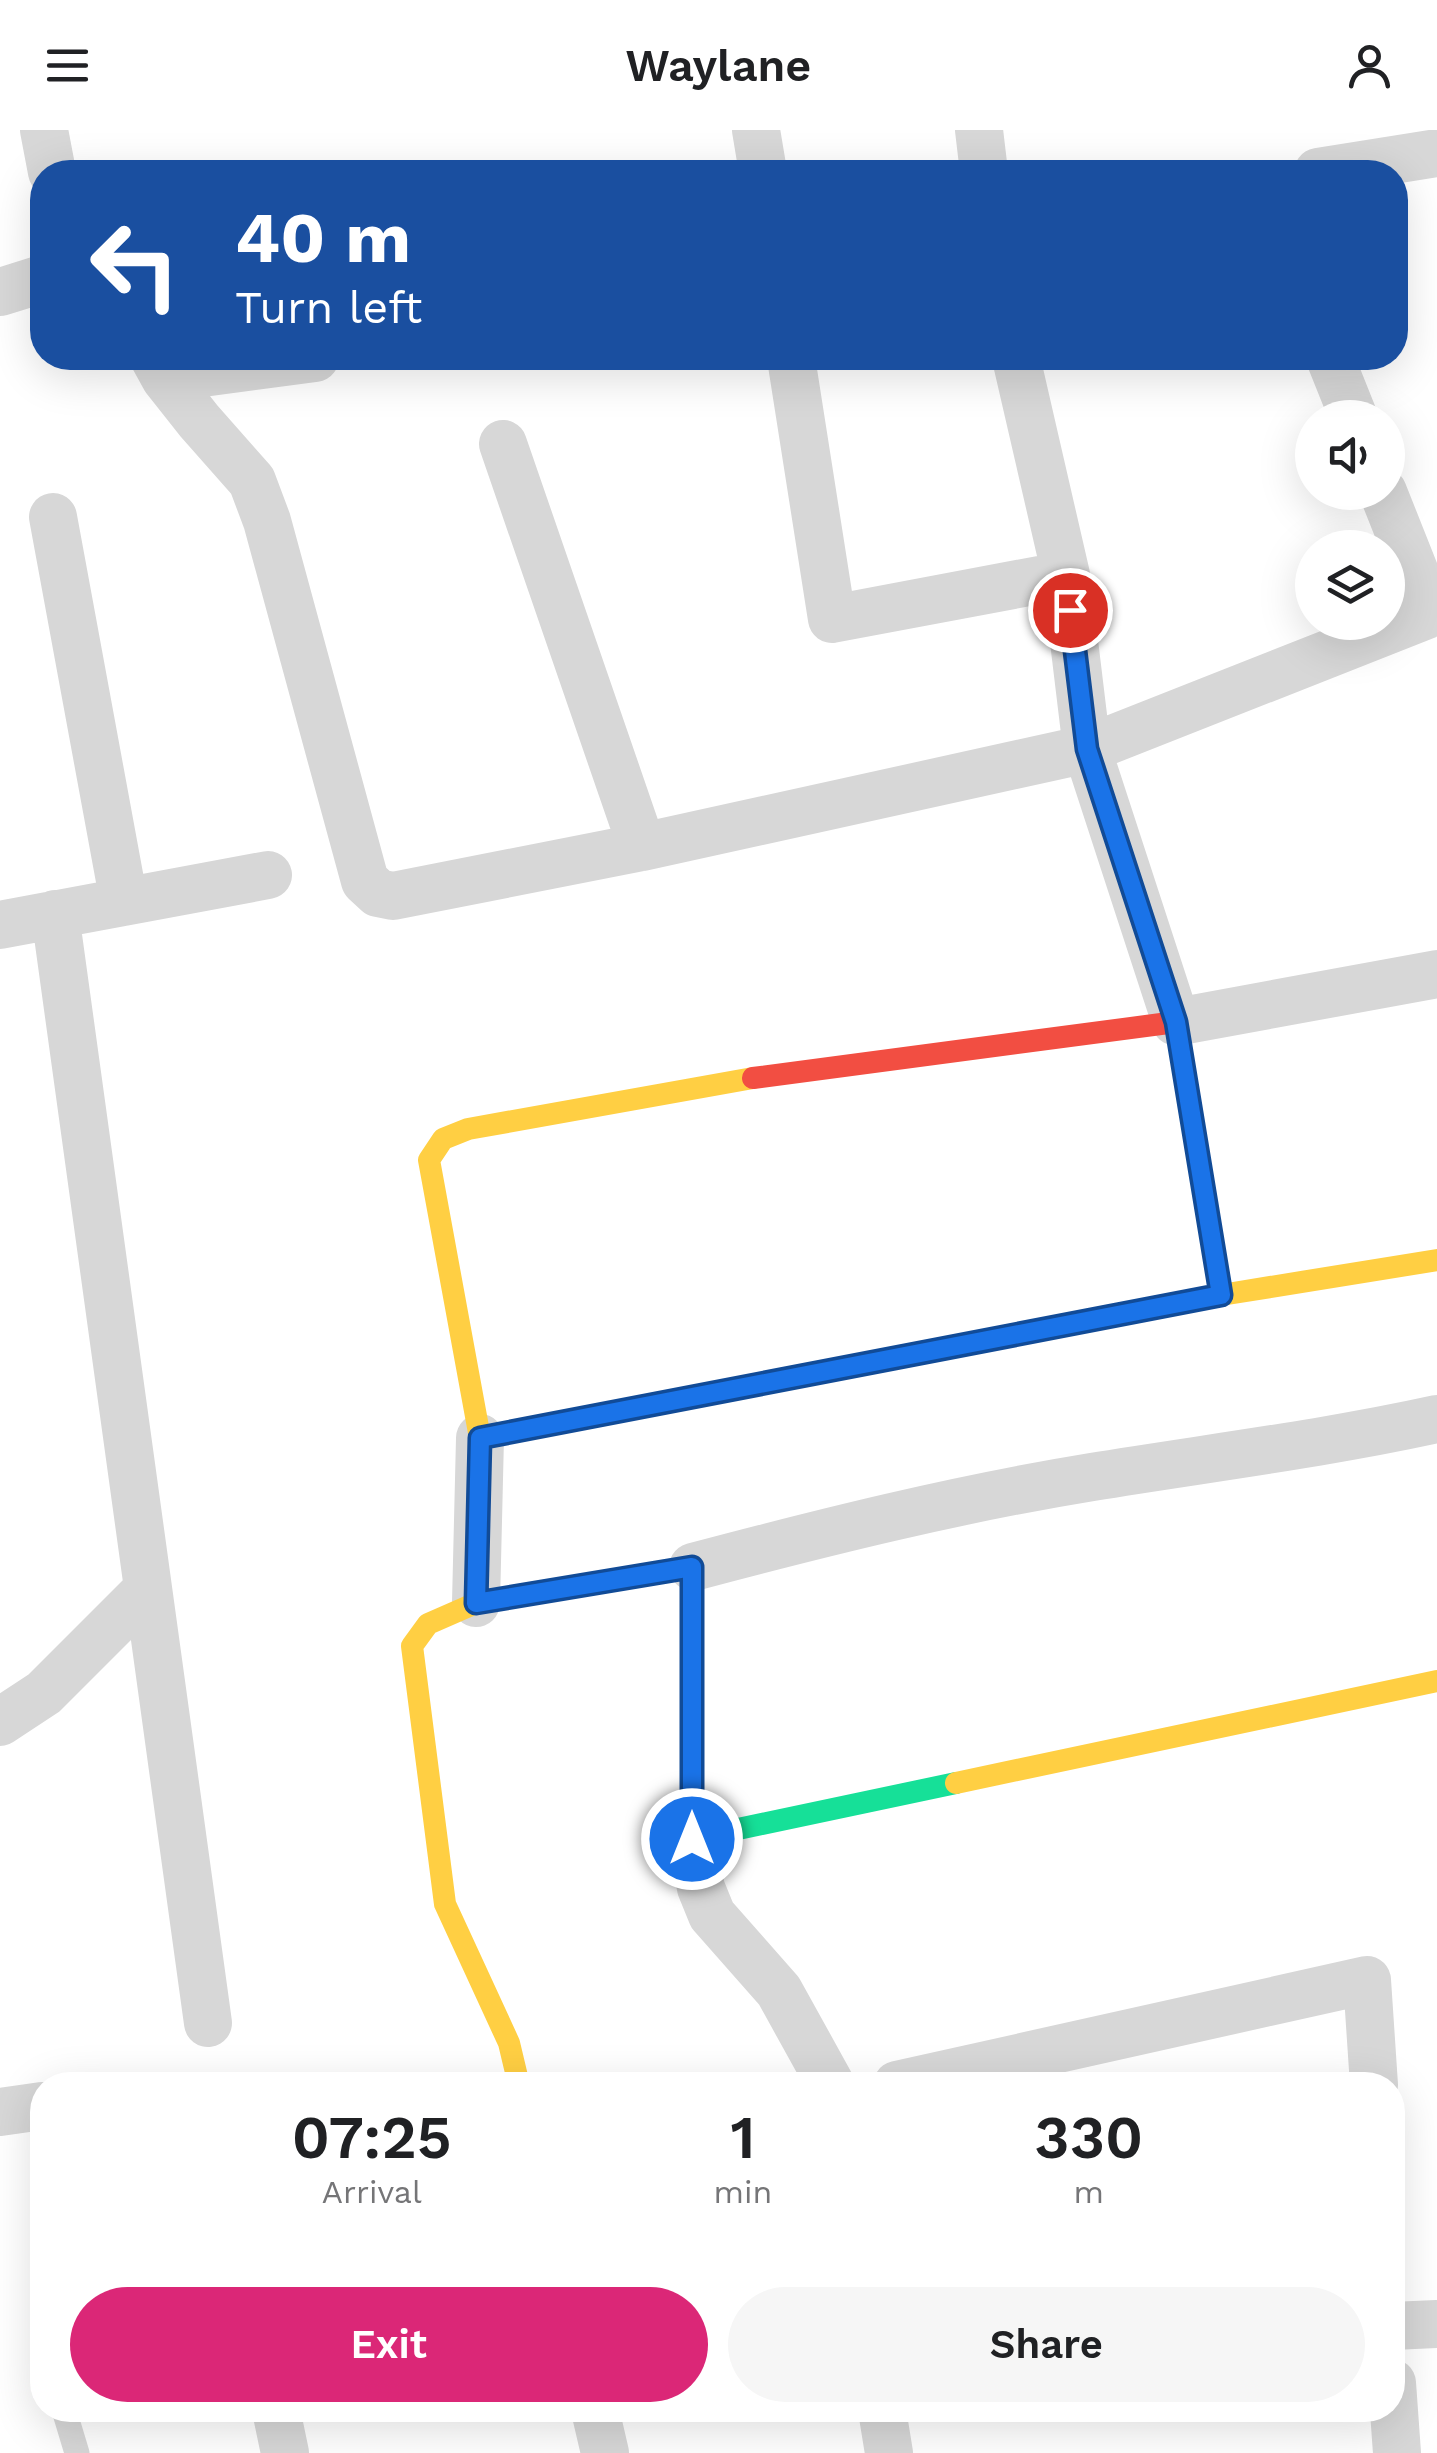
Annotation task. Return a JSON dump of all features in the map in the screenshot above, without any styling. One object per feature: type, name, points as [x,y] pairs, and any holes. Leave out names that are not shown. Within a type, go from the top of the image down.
[{"type":"street","points":[[44,130],[50,160]]},
{"type":"street","points":[[79,130],[82,160]]},
{"type":"street","points":[[756,130],[761,160]]},
{"type":"street","points":[[980,130],[983,160]]},
{"type":"street","points":[[1389,160],[1437,152]]},
{"type":"street","points":[[0,292],[30,283]]},
{"type":"street","points":[[162,370],[252,481],[267,521],[365,881],[378,893],[393,896],[642,847],[1087,749],[1434,612],[1391,510]]},
{"type":"street","points":[[793,370],[832,619],[1066,575]]},
{"type":"street","points":[[1019,370],[1066,575],[1087,749],[1176,1022],[1221,1295]]},
{"type":"street","points":[[1335,370],[1347,400]]},
{"type":"street","points":[[503,444],[642,847]]},
{"type":"street","points":[[53,517],[124,902]]},
{"type":"street","points":[[0,925],[268,875]]},
{"type":"street","points":[[55,914],[208,2023]]},
{"type":"street","points":[[476,1603],[480,1438],[428,1160],[443,1139],[468,1128],[719,1082],[1176,1022],[1437,974]]},
{"type":"street","points":[[480,1438],[1221,1295],[1437,1260]]},
{"type":"street","points":[[516,2072],[509,2043],[445,1904],[412,1646],[428,1624],[476,1603],[692,1567],[877,1518],[1090,1477],[1336,1441],[1437,1419]]},
{"type":"street","points":[[692,1567],[692,1839],[701,1888],[712,1914],[779,1991],[824,2072]]},
{"type":"street","points":[[0,1722],[44,1693],[148,1588]]},
{"type":"street","points":[[692,1839],[1437,1681]]},
{"type":"street","points":[[955,2072],[1367,1980],[1373,2072]]},
{"type":"street","points":[[0,2112],[30,2108]]},
{"type":"street","points":[[1405,2325],[1437,2324]]},
{"type":"street","points":[[279,2422],[285,2453]]},
{"type":"street","points":[[598,2422],[605,2453]]},
{"type":"street","points":[[884,2422],[889,2453]]},
{"type":"street","points":[[1395,2422],[1397,2453]]},
{"type":"lane","points":[[67,2422],[76,2453]]},
{"type":"traffic: fast","points":[[692,1642],[691,1839],[956,1783]]},
{"type":"traffic: slow","points":[[510,1432],[480,1438],[429,1160],[443,1139],[468,1129],[753,1078]]},
{"type":"traffic: slow","points":[[1089,1321],[1437,1260]]},
{"type":"traffic: slow","points":[[516,2072],[509,2043],[445,1904],[412,1646],[428,1624],[476,1603],[693,1567],[692,1642]]},
{"type":"traffic: slow","points":[[956,1783],[1437,1681]]},
{"type":"traffic: jam","points":[[753,1078],[1176,1022],[1221,1295]]},
{"type":"traffic: jam","points":[[510,1432],[1089,1321]]},
{"type":"route","points":[[692,1839],[692,1567],[476,1603],[480,1438],[1221,1295],[1176,1022],[1087,749],[1070,610]]}]
